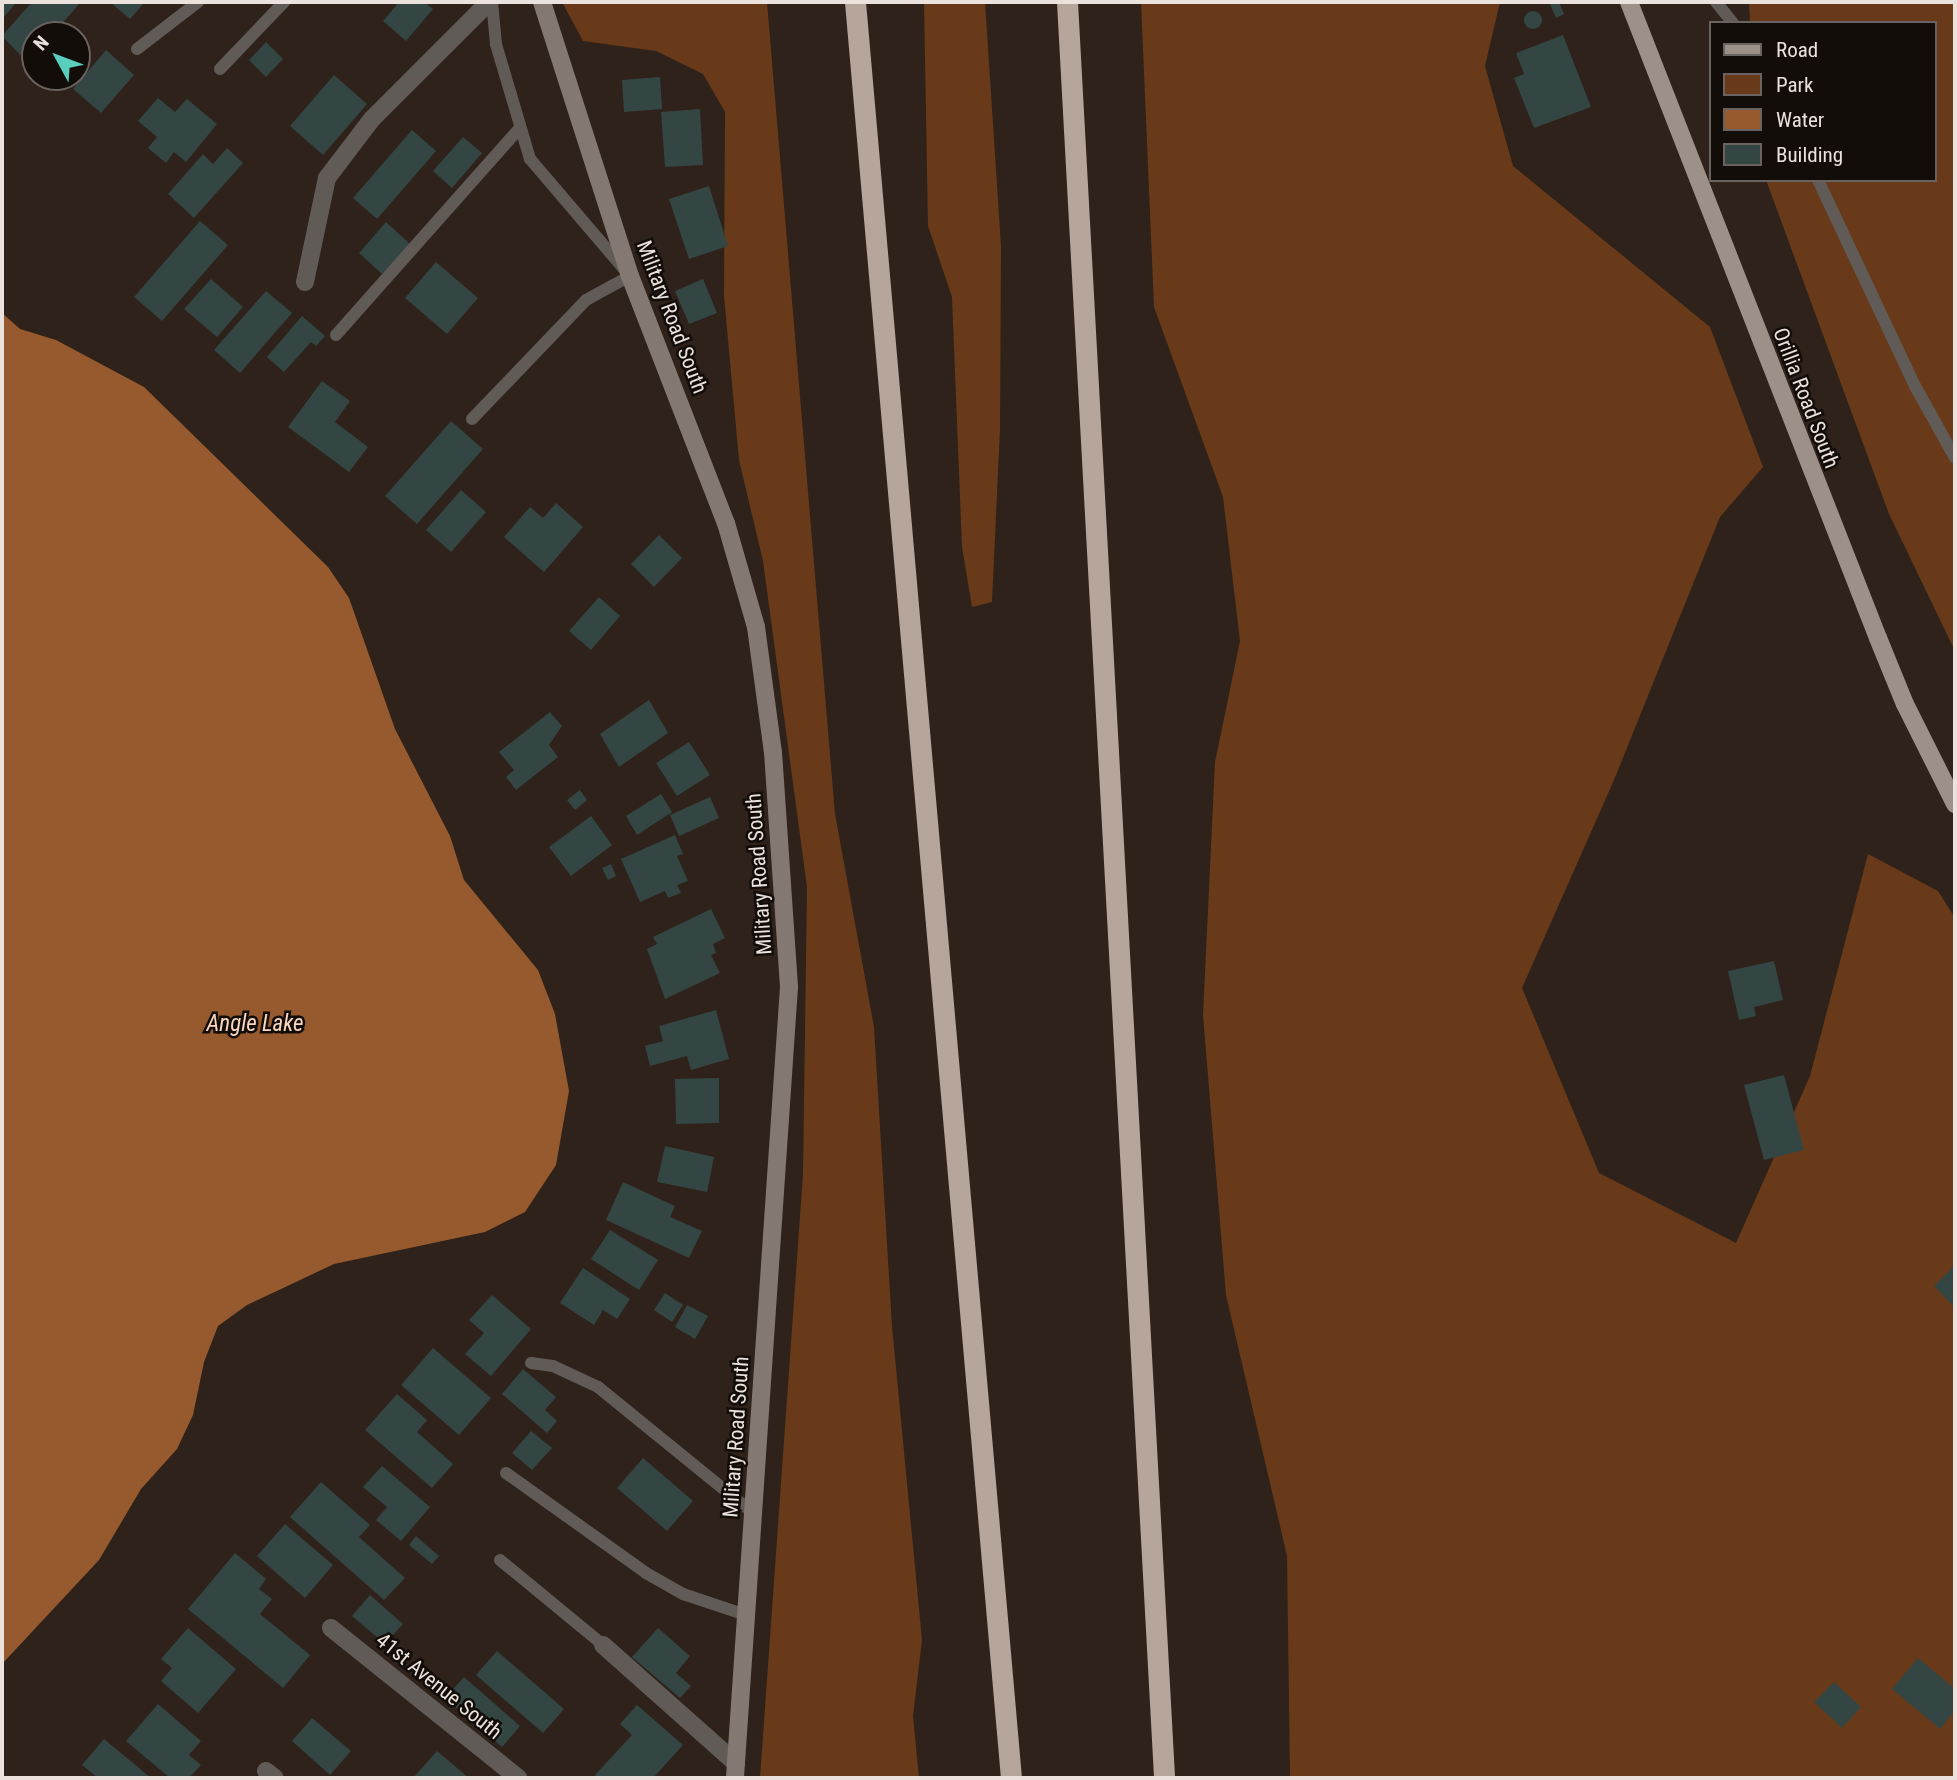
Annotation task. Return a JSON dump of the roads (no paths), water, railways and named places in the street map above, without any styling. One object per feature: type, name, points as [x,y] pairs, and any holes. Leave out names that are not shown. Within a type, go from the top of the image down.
[{"type":"highway","points":[[855,2],[1011,1778]]},
{"type":"highway","points":[[1067,2],[1164,1778]]},
{"type":"main road","name":"Military Road South","points":[[542,2],[630,276],[726,523],[756,626],[773,752],[789,987],[735,1771]]},
{"type":"main road","name":"Orillia Road South","points":[[1629,2],[1886,660],[1955,804]]},
{"type":"street","points":[[305,282],[327,178],[372,119],[491,2]]},
{"type":"street","name":"41st Avenue South","points":[[331,1628],[518,1778]]},
{"type":"street","points":[[603,1645],[735,1771]]},
{"type":"lane","points":[[138,49],[198,2]]},
{"type":"lane","points":[[220,69],[284,2]]},
{"type":"lane","points":[[472,419],[586,300],[630,276],[530,159],[496,44],[491,2]]},
{"type":"lane","points":[[1716,2],[1731,21]]},
{"type":"lane","points":[[336,335],[520,128]]},
{"type":"lane","points":[[1819,182],[1915,386],[1955,458]]},
{"type":"lane","points":[[531,1363],[553,1366],[598,1387],[753,1513]]},
{"type":"lane","points":[[506,1473],[646,1573],[683,1594],[746,1615]]},
{"type":"lane","points":[[500,1560],[603,1645]]},
{"type":"water","name":"Angle Lake","points":[[2,313],[20,329],[56,340],[144,387],[328,567],[349,598],[395,729],[450,836],[464,880],[538,970],[555,1014],[569,1091],[556,1165],[525,1212],[485,1232],[334,1264],[247,1305],[218,1326],[204,1362],[193,1415],[177,1449],[141,1489],[99,1560],[2,1664]]}]
